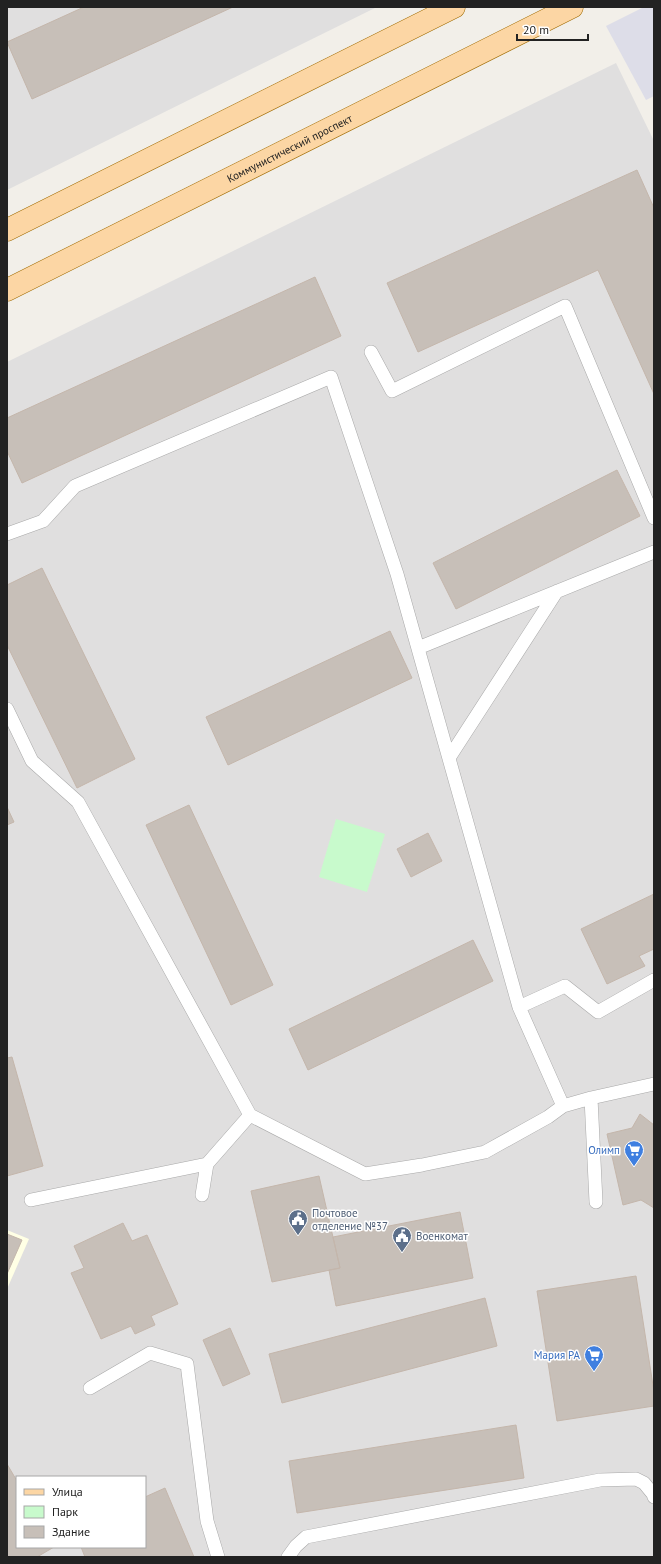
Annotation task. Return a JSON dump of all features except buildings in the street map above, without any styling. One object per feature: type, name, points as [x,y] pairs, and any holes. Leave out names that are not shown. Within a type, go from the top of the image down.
[{"type":"main road","points":[[7,230],[454,7]]},
{"type":"main road","name":"Коммунистический проспект","points":[[7,290],[572,7]]},
{"type":"lane","points":[[371,352],[392,391],[565,306],[654,518]]},
{"type":"lane","points":[[7,534],[43,521],[75,486],[331,377],[397,574],[519,1007],[563,1106]]},
{"type":"lane","points":[[418,648],[654,552]]},
{"type":"lane","points":[[449,758],[557,591]]},
{"type":"lane","points":[[7,709],[32,761],[78,802],[250,1115],[364,1174],[422,1165],[485,1152],[548,1117],[563,1106],[654,1084]]},
{"type":"lane","points":[[519,1007],[565,986],[598,1012],[654,980]]},
{"type":"lane","points":[[591,1098],[596,1202]]},
{"type":"lane","points":[[202,1195],[207,1164],[250,1115]]},
{"type":"lane","points":[[31,1200],[207,1164]]},
{"type":"lane","points":[[90,1388],[150,1353],[187,1364],[207,1521],[218,1557]]},
{"type":"lane","points":[[288,1557],[296,1546],[306,1537],[600,1480],[636,1479],[644,1483],[653,1494],[654,1498]]},
{"type":"shaded area","points":[[7,7],[377,7],[7,190]]},
{"type":"shaded area","points":[[644,7],[654,7],[654,96],[646,100],[606,26]]},
{"type":"shaded area","points":[[616,63],[654,141],[654,1557],[7,1557],[7,362]]},
{"type":"shaded area","points":[[7,1230],[29,1239],[7,1289]]},
{"type":"green space","points":[[336,819],[385,834],[367,892],[319,877]]},
{"type":"place","name":"Олимп","points":[[634,1167]]},
{"type":"place","name":"Почтовое отделение №37","points":[[298,1236]]},
{"type":"place","name":"Военкомат","points":[[402,1253]]},
{"type":"place","name":"Мария РА","points":[[594,1372]]}]
